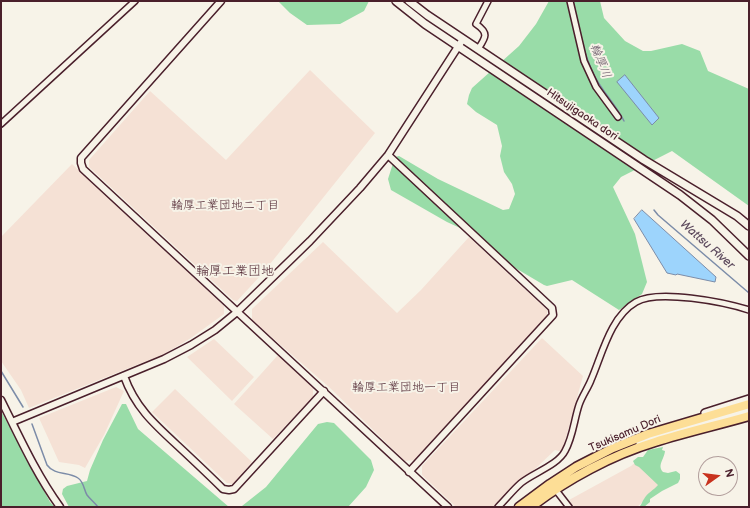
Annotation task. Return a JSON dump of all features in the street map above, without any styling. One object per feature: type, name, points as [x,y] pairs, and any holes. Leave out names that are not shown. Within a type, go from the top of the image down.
[{"type":"highway","name":"Tsukisamu Dori","points":[[531,507],[576,467],[613,448],[650,433],[749,404]]},
{"type":"highway","name":"Tsukisamu Dori","points":[[519,507],[553,487],[610,459],[630,451],[666,438],[749,416]]},
{"type":"main road","name":"Hitsujigaoka dori","points":[[396,1],[425,24],[680,195],[712,220],[749,256]]},
{"type":"main road","name":"Hitsujigaoka dori","points":[[409,1],[427,15],[637,156],[737,216],[749,226]]},
{"type":"main road","points":[[650,433],[679,421],[749,399]]},
{"type":"main road","points":[[526,507],[553,487],[607,457],[634,445],[664,434],[749,410]]},
{"type":"street","points":[[1,124],[135,1]]},
{"type":"street","points":[[221,1],[81,158],[83,169],[448,507]]},
{"type":"street","points":[[478,49],[485,38],[485,35],[483,29],[476,24],[488,1]]},
{"type":"street","points":[[570,1],[584,61],[596,87],[618,117]]},
{"type":"street","points":[[12,422],[164,359],[215,330],[237,312],[254,297],[331,219],[388,155],[463,39]]},
{"type":"street","points":[[388,155],[552,308],[553,312],[553,315],[410,472]]},
{"type":"street","points":[[498,507],[522,483],[558,459],[565,452],[571,439],[579,405],[591,381],[606,342],[614,326],[626,309],[636,302],[648,298],[673,297],[699,299],[749,310]]},
{"type":"street","points":[[124,376],[129,391],[142,411],[223,489],[229,490],[234,489],[324,391]]},
{"type":"street","points":[[1,400],[31,458],[60,507]]},
{"type":"street","points":[[553,487],[569,507]]},
{"type":"shaded area","points":[[310,70],[375,133],[262,274],[237,301],[233,300],[89,167],[89,160],[150,91],[226,160]]},
{"type":"shaded area","points":[[72,164],[224,306],[224,314],[191,338],[164,354],[29,408],[21,390],[1,361],[1,237]]},
{"type":"shaded area","points":[[469,237],[547,310],[547,317],[416,460],[405,461],[329,387],[252,320],[252,309],[323,242],[397,313],[421,290]]},
{"type":"shaded area","points":[[542,338],[583,376],[562,452],[555,450],[495,507],[456,507],[422,475],[422,466]]},
{"type":"shaded area","points":[[214,339],[254,377],[232,401],[187,357]]},
{"type":"shaded area","points":[[278,355],[313,388],[313,397],[273,439],[234,404]]},
{"type":"shaded area","points":[[116,387],[124,391],[104,435],[85,468],[79,465],[59,462],[39,418]]},
{"type":"shaded area","points":[[175,389],[252,462],[233,484],[227,483],[152,412]]},
{"type":"shaded area","points":[[638,460],[663,484],[637,507],[574,507],[569,500],[631,466]]},
{"type":"green space","points":[[278,1],[369,1],[364,11],[340,24],[307,25],[290,13]]},
{"type":"green space","points":[[549,1],[600,1],[604,18],[625,41],[643,51],[651,51],[682,44],[700,51],[708,71],[749,89],[749,206],[672,151],[621,177],[613,187],[635,234],[647,282],[642,294],[619,310],[572,280],[547,286],[544,285],[495,256],[482,238],[447,222],[391,190],[388,179],[395,157],[399,156],[438,179],[503,210],[509,209],[515,194],[512,184],[504,172],[500,156],[502,146],[497,125],[476,112],[467,104],[472,88],[519,46],[536,24]]},
{"type":"green space","points":[[122,404],[126,404],[138,429],[229,507],[69,507],[62,494],[63,489],[67,486],[87,481],[90,470],[103,440]]},
{"type":"green space","points":[[1,411],[50,502],[55,507],[1,507]]},
{"type":"green space","points":[[327,422],[334,423],[371,460],[374,470],[366,487],[348,507],[232,507],[242,506],[266,487],[318,424]]},
{"type":"green space","points":[[663,447],[662,450],[665,451],[661,469],[663,472],[668,473],[676,471],[680,474],[680,479],[678,483],[650,499],[650,502],[644,507],[639,507],[645,497],[658,485],[635,465],[633,461],[638,457],[643,457],[648,450]]},
{"type":"water","points":[[625,75],[659,118],[652,125],[617,82]]},
{"type":"water","points":[[642,210],[716,277],[715,282],[667,273],[634,219]]},
{"type":"waterway","name":"輪厚川","points":[[573,1],[581,39],[590,66],[597,81],[624,121]]},
{"type":"waterway","name":"Wattsu River","points":[[654,210],[749,293]]},
{"type":"waterway","points":[[1,371],[23,407]]},
{"type":"waterway","points":[[32,424],[47,465],[54,471],[78,478],[83,484],[87,495],[98,507]]},
{"type":"district","name":"輪厚工業団地二丁目","points":[[225,206]]},
{"type":"district","name":"輪厚工業団地","points":[[235,272]]},
{"type":"district","name":"輪厚工業団地一丁目","points":[[406,388]]}]
